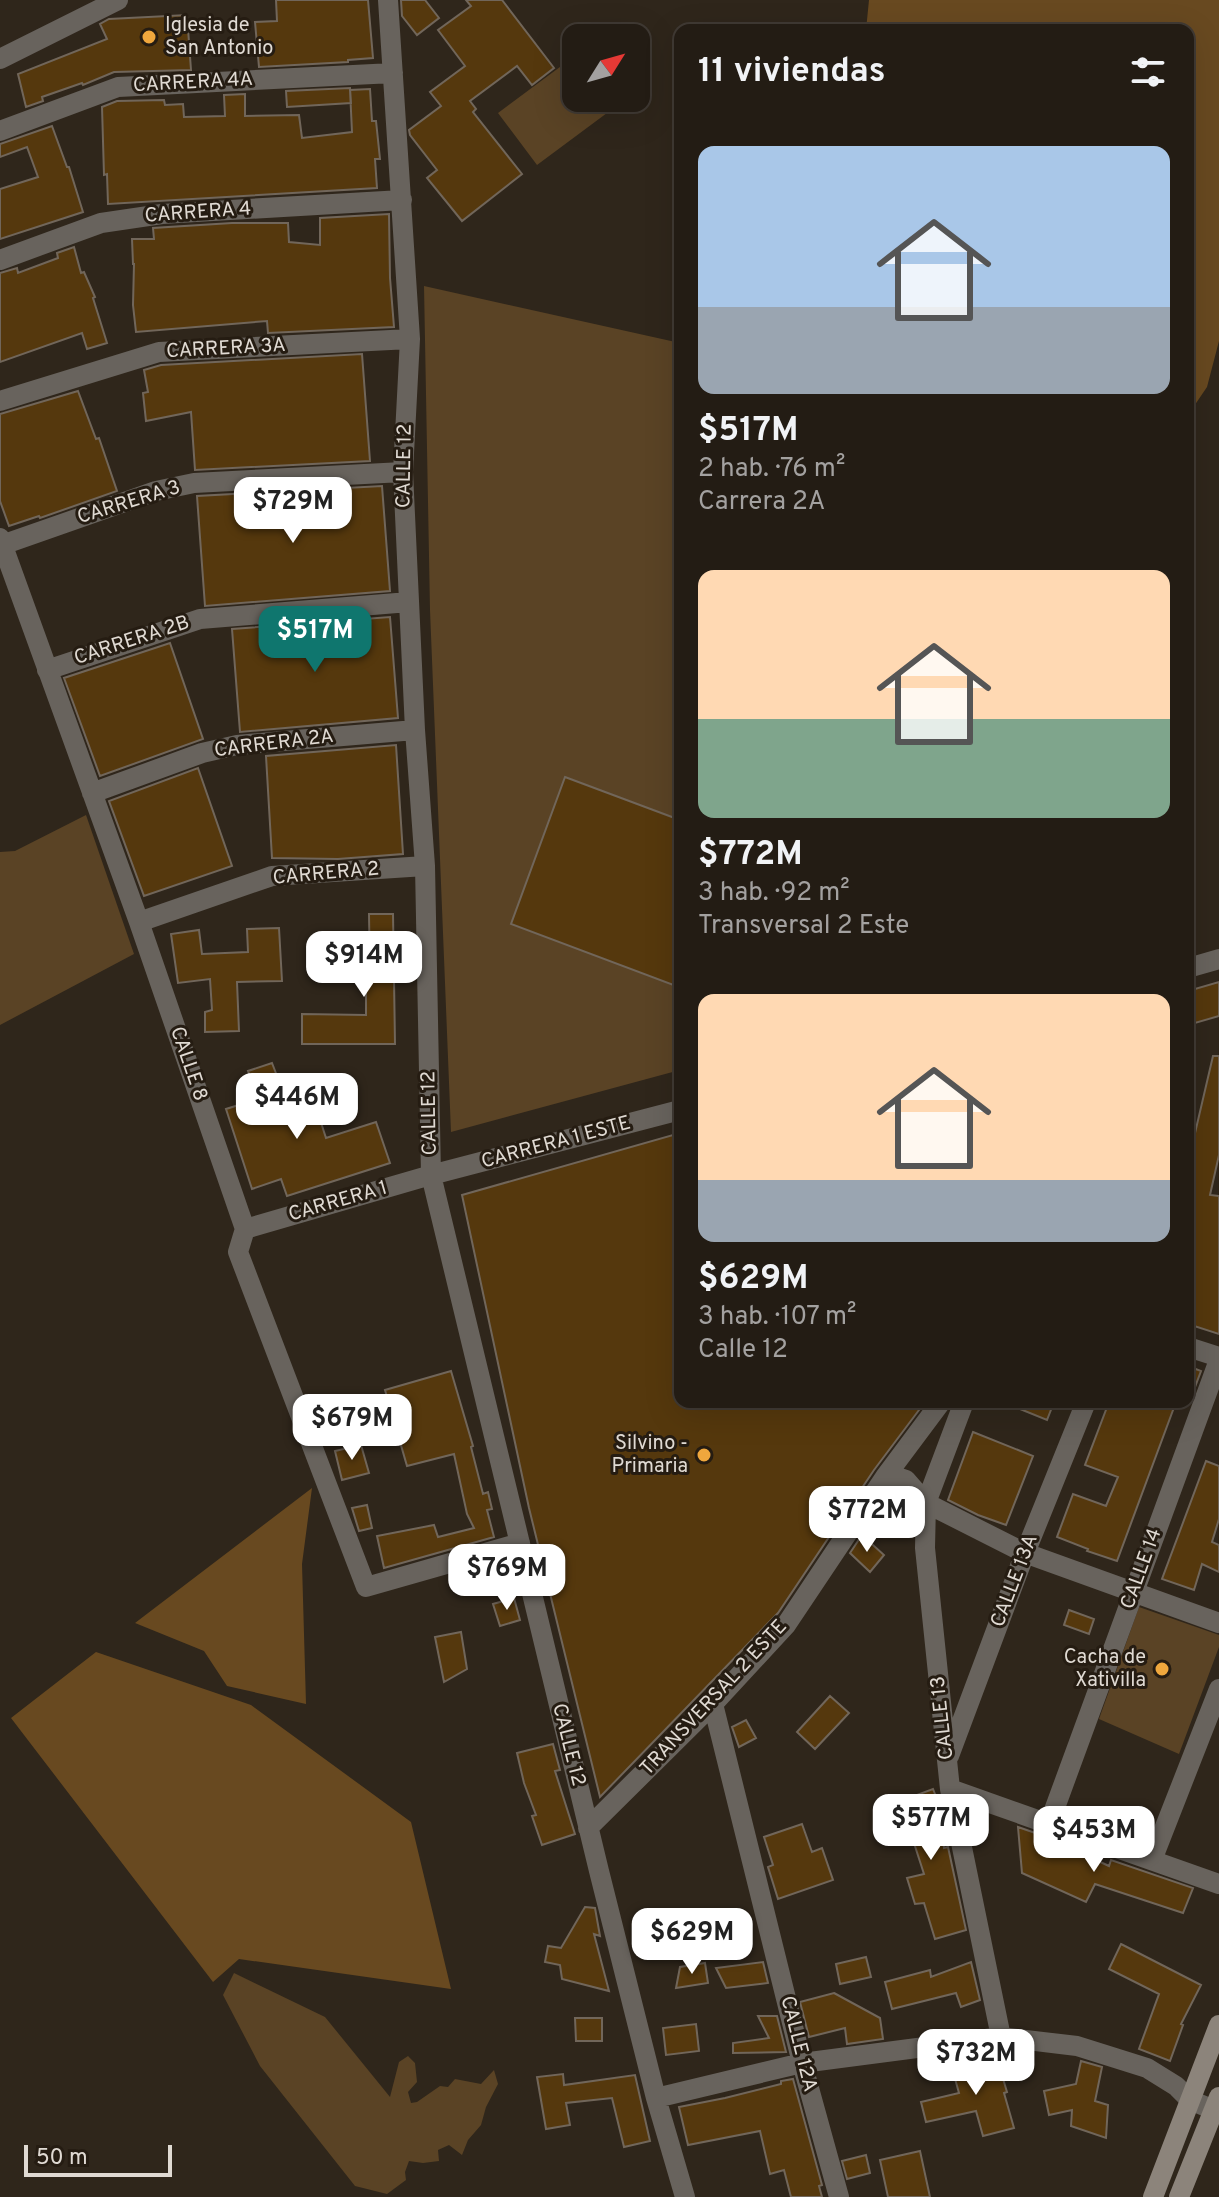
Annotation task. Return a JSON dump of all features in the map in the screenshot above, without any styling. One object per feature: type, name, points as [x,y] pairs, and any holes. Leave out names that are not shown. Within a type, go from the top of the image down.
[{"type":"main road","points":[[1153,2197],[1219,2025]]},
{"type":"main road","points":[[1179,2197],[1216,2104]]},
{"type":"street","points":[[0,59],[118,0]]},
{"type":"street","name":"CALLE 12","points":[[388,0],[410,339],[403,472],[415,730],[425,866],[431,1175],[588,1828],[656,2098],[685,2197]]},
{"type":"street","name":"CARRERA 4A","points":[[0,131],[118,87],[393,73]]},
{"type":"street","name":"CARRERA 4","points":[[0,260],[101,223],[132,218],[402,200]]},
{"type":"street","name":"CARRERA 3A","points":[[0,401],[159,352],[410,339]]},
{"type":"street","name":"CARRERA 3","points":[[1,542],[156,491],[194,483],[403,472]]},
{"type":"street","name":"CALLE 8","points":[[1,542],[139,922],[245,1229],[238,1252],[366,1587],[520,1543]]},
{"type":"street","name":"CARRERA 2B","points":[[47,670],[200,619],[409,602]]},
{"type":"street","name":"CARRERA 2A","points":[[92,793],[202,753],[237,745],[415,730]]},
{"type":"street","name":"CARRERA 2","points":[[139,922],[272,876],[425,866]]},
{"type":"street","points":[[1194,966],[1219,959]]},
{"type":"street","name":"CARRERA 1 ESTE","points":[[431,1175],[674,1112]]},
{"type":"street","name":"CARRERA 1","points":[[245,1229],[431,1175]]},
{"type":"street","points":[[1194,1349],[1219,1359]]},
{"type":"street","name":"CALLE 14","points":[[1049,1824],[1219,1359]]},
{"type":"street","name":"TRANSVERSAL 2 ESTE","points":[[588,1828],[713,1704],[786,1625],[885,1477],[937,1408]]},
{"type":"street","name":"CALLE 13","points":[[962,1408],[926,1503],[925,1548],[950,1789],[1001,2037]]},
{"type":"street","name":"CALLE 13A","points":[[947,1761],[1084,1408]]},
{"type":"street","points":[[885,1477],[906,1480],[926,1503],[1025,1553],[1219,1623]]},
{"type":"street","points":[[1152,1860],[1219,1689]]},
{"type":"street","name":"CALLE 12A","points":[[713,1704],[802,2063],[839,2197]]},
{"type":"street","points":[[950,1789],[1219,1884]]},
{"type":"street","points":[[656,2098],[802,2063],[1001,2037],[1077,2046],[1147,2068],[1176,2086],[1190,2100],[1216,2104]]},
{"type":"shaded area","points":[[869,0],[1219,0],[1219,341],[1207,387],[1194,406],[1194,24],[867,24]]},
{"type":"shaded area","points":[[562,65],[562,112],[607,113],[537,165],[498,113]]},
{"type":"shaded area","points":[[424,286],[674,342],[674,1072],[451,1132],[430,610]]},
{"type":"shaded area","points":[[86,815],[134,954],[0,1025],[0,852],[15,851]]},
{"type":"shaded area","points":[[312,1488],[302,1564],[306,1704],[227,1686],[204,1651],[135,1623]]},
{"type":"shaded area","points":[[1139,1607],[1219,1635],[1219,1647],[1179,1754],[1099,1719]]},
{"type":"shaded area","points":[[96,1652],[251,1705],[411,1822],[451,1989],[239,1959],[213,1982],[11,1718]]},
{"type":"shaded area","points":[[234,1973],[325,2017],[390,2097],[399,2062],[408,2056],[415,2063],[417,2082],[408,2092],[411,2103],[440,2086],[448,2087],[455,2079],[481,2084],[494,2070],[498,2084],[481,2125],[468,2140],[462,2155],[449,2145],[438,2150],[439,2161],[409,2161],[406,2180],[387,2194],[355,2186],[260,2066],[223,1995]]},
{"type":"building","points":[[276,0],[368,0],[373,58],[259,67],[255,22],[277,21]]},
{"type":"building","points":[[401,0],[425,0],[439,18],[417,35],[402,16]]},
{"type":"building","points":[[466,0],[502,0],[554,68],[532,85],[517,66],[470,101],[476,109],[473,112],[522,174],[462,221],[427,178],[437,170],[409,130],[441,106],[430,92],[465,66],[438,30],[471,6]]},
{"type":"building","points":[[187,15],[191,70],[114,72],[42,97],[43,101],[26,107],[18,74],[107,39],[100,24],[109,19]]},
{"type":"building","points":[[350,88],[351,103],[287,107],[286,91]]},
{"type":"building","points":[[370,89],[372,121],[376,121],[380,159],[375,159],[377,188],[108,204],[102,107],[117,101],[164,100],[165,105],[183,104],[184,117],[225,116],[224,95],[245,94],[245,116],[299,115],[302,138],[352,132],[350,90]]},
{"type":"building","points":[[52,126],[83,212],[0,239],[0,189],[38,177],[27,147],[0,157],[0,144]]},
{"type":"building","points":[[389,214],[394,327],[268,333],[267,321],[136,332],[132,239],[154,239],[153,228],[288,223],[289,242],[320,245],[320,218]]},
{"type":"building","points":[[74,247],[81,273],[84,272],[95,297],[107,343],[87,349],[82,333],[0,362],[0,273],[17,268],[18,273],[58,258],[57,253]]},
{"type":"building","points":[[362,354],[370,461],[195,470],[191,412],[146,421],[143,393],[148,392],[144,370],[161,365]]},
{"type":"building","points":[[78,391],[96,439],[99,438],[117,491],[9,526],[0,501],[0,414]]},
{"type":"building","points":[[382,486],[390,591],[205,606],[197,496]]},
{"type":"building","points":[[390,617],[398,718],[240,732],[232,629]]},
{"type":"building","points":[[170,643],[203,739],[100,776],[64,678]]},
{"type":"building","points":[[396,745],[403,854],[338,859],[272,858],[266,756]]},
{"type":"building","points":[[198,768],[232,866],[144,896],[109,801]]},
{"type":"building","points":[[565,777],[674,818],[674,985],[511,924]]},
{"type":"building","points":[[369,914],[393,914],[395,1044],[302,1044],[302,1014],[366,1015],[366,976],[370,976]]},
{"type":"building","points":[[279,928],[282,981],[237,982],[239,1031],[205,1032],[205,1012],[212,1010],[210,979],[178,983],[171,934],[199,930],[202,954],[248,952],[247,929]]},
{"type":"building","points":[[1219,982],[1219,1016],[1194,1023],[1194,989]]},
{"type":"building","points":[[1213,1056],[1219,1056],[1219,1155],[1210,1195],[1219,1196],[1219,1334],[1194,1326],[1194,1137]]},
{"type":"building","points":[[272,1063],[291,1112],[315,1104],[326,1138],[376,1122],[390,1163],[287,1196],[281,1179],[252,1189],[226,1109],[258,1099],[248,1071]]},
{"type":"building","name":"Silvino - Primaria","points":[[674,1135],[674,1408],[920,1408],[874,1470],[778,1613],[600,1797],[529,1508],[462,1195]]},
{"type":"building","points":[[1194,1368],[1201,1371],[1194,1390]]},
{"type":"building","points":[[451,1371],[473,1446],[483,1494],[488,1492],[492,1509],[487,1510],[494,1537],[384,1568],[377,1536],[434,1525],[438,1537],[474,1528],[467,1514],[454,1454],[407,1466],[385,1390]]},
{"type":"building","points":[[1018,1408],[1052,1408],[1047,1420]]},
{"type":"building","points":[[1107,1408],[1174,1408],[1117,1561],[1057,1537],[1073,1494],[1106,1506],[1118,1477],[1085,1465]]},
{"type":"building","points":[[973,1432],[1033,1456],[1006,1525],[948,1500]]},
{"type":"building","points":[[361,1445],[369,1473],[342,1480],[335,1451]]},
{"type":"building","points":[[1206,1461],[1219,1466],[1219,1519],[1212,1542],[1219,1545],[1219,1572],[1202,1564],[1194,1590],[1162,1579]]},
{"type":"building","points":[[367,1505],[372,1528],[359,1531],[352,1508]]},
{"type":"building","points":[[862,1535],[884,1555],[870,1572],[850,1553]]},
{"type":"building","points":[[514,1598],[520,1620],[500,1626],[493,1604]]},
{"type":"building","points":[[1069,1610],[1094,1619],[1089,1634],[1064,1625]]},
{"type":"building","points":[[461,1632],[467,1669],[444,1682],[435,1637]]},
{"type":"building","points":[[830,1696],[849,1713],[815,1749],[797,1732]]},
{"type":"building","points":[[746,1720],[756,1738],[739,1747],[732,1727]]},
{"type":"building","points":[[553,1744],[560,1770],[555,1771],[575,1834],[542,1845],[517,1753]]},
{"type":"building","points":[[933,1789],[941,1809],[944,1848],[948,1847],[966,1930],[935,1939],[924,1903],[915,1904],[907,1878],[924,1874],[913,1840],[910,1841],[905,1827],[897,1831],[887,1806]]},
{"type":"building","points":[[802,1824],[812,1852],[822,1848],[833,1880],[778,1899],[768,1867],[773,1865],[764,1837]]},
{"type":"building","points":[[1018,1827],[1109,1866],[1111,1860],[1193,1888],[1183,1913],[1095,1884],[1086,1902],[1022,1873]]},
{"type":"building","points":[[585,1907],[595,1908],[600,1936],[594,1934],[609,1991],[562,1979],[560,1965],[545,1962],[548,1946],[561,1948]]},
{"type":"building","points":[[1121,1944],[1201,1985],[1181,2024],[1170,2061],[1139,2049],[1159,1994],[1109,1969]]},
{"type":"building","points":[[866,1957],[871,1977],[840,1984],[836,1964]]},
{"type":"building","points":[[763,1962],[768,1983],[726,1988],[716,1968]]},
{"type":"building","points":[[971,1962],[980,2000],[961,2007],[956,1993],[892,2009],[885,1982],[930,1970],[931,1977]]},
{"type":"building","points":[[705,1963],[708,1983],[676,1988],[680,1967]]},
{"type":"building","points":[[834,1993],[880,2018],[883,2039],[847,2044],[845,2028],[809,2037],[800,2002]]},
{"type":"building","points":[[758,2016],[777,2016],[786,2052],[733,2053],[733,2043],[769,2038]]},
{"type":"building","points":[[575,2018],[602,2018],[602,2041],[576,2041]]},
{"type":"building","points":[[696,2024],[699,2051],[666,2055],[663,2028]]},
{"type":"building","points":[[996,2055],[1014,2128],[983,2136],[976,2111],[926,2122],[921,2102],[959,2093],[952,2068]]},
{"type":"building","points":[[1081,2061],[1102,2067],[1095,2101],[1108,2105],[1106,2138],[1071,2126],[1072,2110],[1049,2115],[1044,2091],[1076,2084]]},
{"type":"building","points":[[563,2074],[564,2085],[635,2075],[650,2141],[624,2147],[612,2098],[566,2103],[570,2125],[546,2129],[537,2077]]},
{"type":"building","points":[[793,2079],[822,2185],[819,2186],[822,2197],[791,2197],[784,2170],[770,2174],[760,2131],[688,2145],[679,2107]]},
{"type":"building","points":[[920,2151],[930,2197],[888,2197],[880,2160]]},
{"type":"building","points":[[866,2155],[870,2173],[847,2179],[842,2161]]},
{"type":"place","name":"Iglesia de San Antonio","points":[[149,37]]},
{"type":"place","name":"Silvino - Primaria","points":[[704,1455]]},
{"type":"place","name":"Cacha de Xativilla","points":[[1162,1669]]}]
